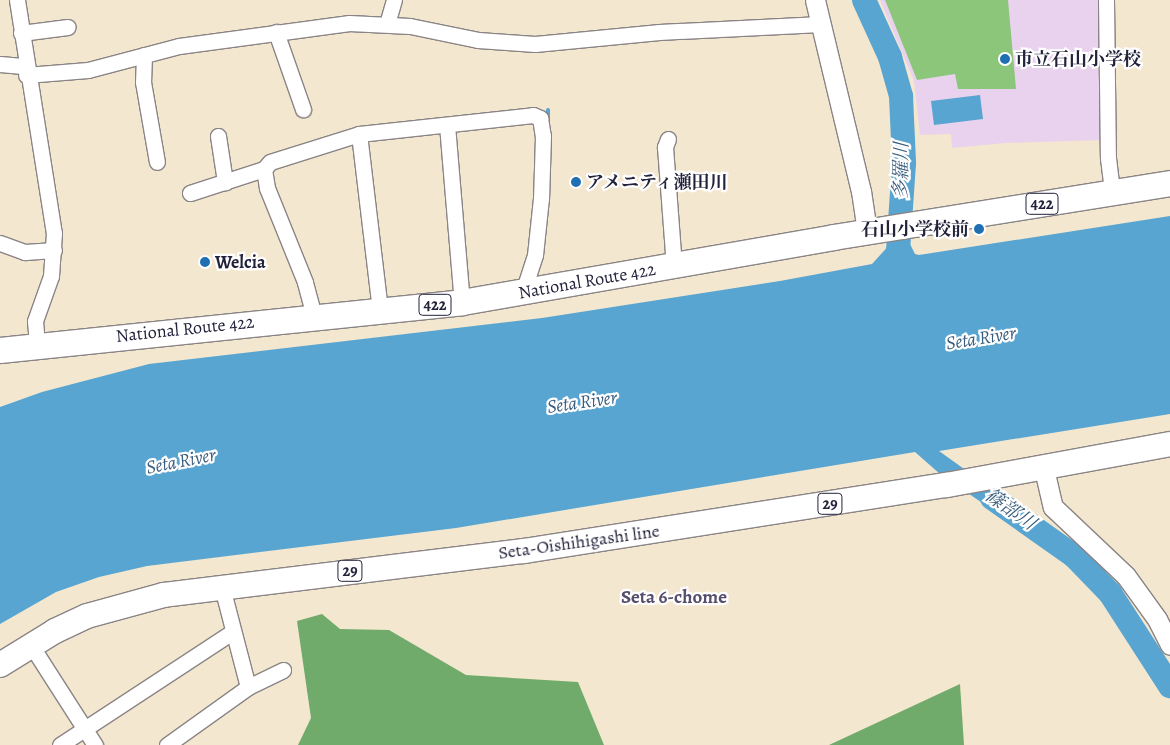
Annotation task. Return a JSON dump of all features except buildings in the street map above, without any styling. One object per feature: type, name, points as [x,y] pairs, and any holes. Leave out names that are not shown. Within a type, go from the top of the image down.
[{"type":"highway","name":"National Route 422","points":[[0,350],[37,344],[462,302],[523,293],[877,230],[1170,184]]},
{"type":"main road","name":"Seta-Oishihigashi line","points":[[0,665],[31,645],[105,609],[164,595],[524,551],[991,478],[1170,444]]},
{"type":"street","points":[[16,0],[26,70],[52,216],[54,250],[51,276],[36,321],[37,344]]},
{"type":"street","points":[[387,24],[394,0]]},
{"type":"street","points":[[815,0],[861,191],[877,230]]},
{"type":"street","points":[[1106,0],[1108,158],[1112,193]]},
{"type":"street","points":[[0,64],[26,70],[88,70],[144,54],[186,45],[349,23],[387,24],[478,40],[535,44],[659,32],[821,24]]},
{"type":"street","points":[[21,32],[68,27]]},
{"type":"street","points":[[276,32],[303,108]]},
{"type":"street","points":[[144,54],[143,82],[157,162]]},
{"type":"street","points":[[190,192],[264,169],[270,162],[359,134],[533,115],[540,118],[539,229],[535,255],[523,293]]},
{"type":"street","points":[[447,125],[462,302]]},
{"type":"street","points":[[359,134],[380,310]]},
{"type":"street","points":[[218,136],[225,182]]},
{"type":"street","points":[[668,139],[665,147],[674,266]]},
{"type":"street","points":[[264,169],[274,210],[305,282],[314,316]]},
{"type":"street","points":[[0,243],[25,252],[54,250]]},
{"type":"street","points":[[1044,468],[1053,507],[1126,576],[1157,619],[1170,645]]},
{"type":"street","points":[[222,587],[232,632],[248,687]]},
{"type":"street","points":[[60,745],[232,632]]},
{"type":"street","points":[[31,645],[95,745]]},
{"type":"street","points":[[167,745],[248,687],[283,670]]},
{"type":"shaded area","name":"市立石山小学校","points":[[880,0],[1102,0],[1104,140],[1005,143],[952,148],[951,134],[920,135],[914,81]]},
{"type":"green space","points":[[885,0],[1008,0],[1016,89],[958,89],[955,74],[917,80]]},
{"type":"green space","points":[[322,614],[340,629],[389,630],[466,675],[578,682],[604,745],[298,745],[311,718],[297,621]]},
{"type":"green space","points":[[960,684],[964,745],[829,745]]},
{"type":"water","points":[[980,95],[983,119],[934,125],[931,101]]},
{"type":"water","name":"Seta River","points":[[1170,216],[1170,414],[939,451],[1023,511],[1013,524],[940,474],[915,452],[456,528],[147,566],[99,577],[56,592],[0,624],[0,407],[42,392],[149,364],[542,318],[780,281],[872,264],[892,242],[908,240],[915,254],[919,255]]},
{"type":"waterway","name":"多羅川","points":[[864,0],[890,57],[901,96],[904,163],[898,251],[903,273]]},
{"type":"waterway","points":[[548,110],[548,123]]},
{"type":"waterway","name":"篠部川","points":[[992,498],[1074,556],[1110,593],[1170,686]]},
{"type":"place","name":"市立石山小学校","points":[[1005,59]]},
{"type":"place","name":"アメニティ瀬田川","points":[[576,182]]},
{"type":"place","name":"石山小学校前","points":[[979,229]]},
{"type":"place","name":"Welcia","points":[[205,262]]},
{"type":"district","name":"Seta 6-chome","points":[[674,598]]}]
